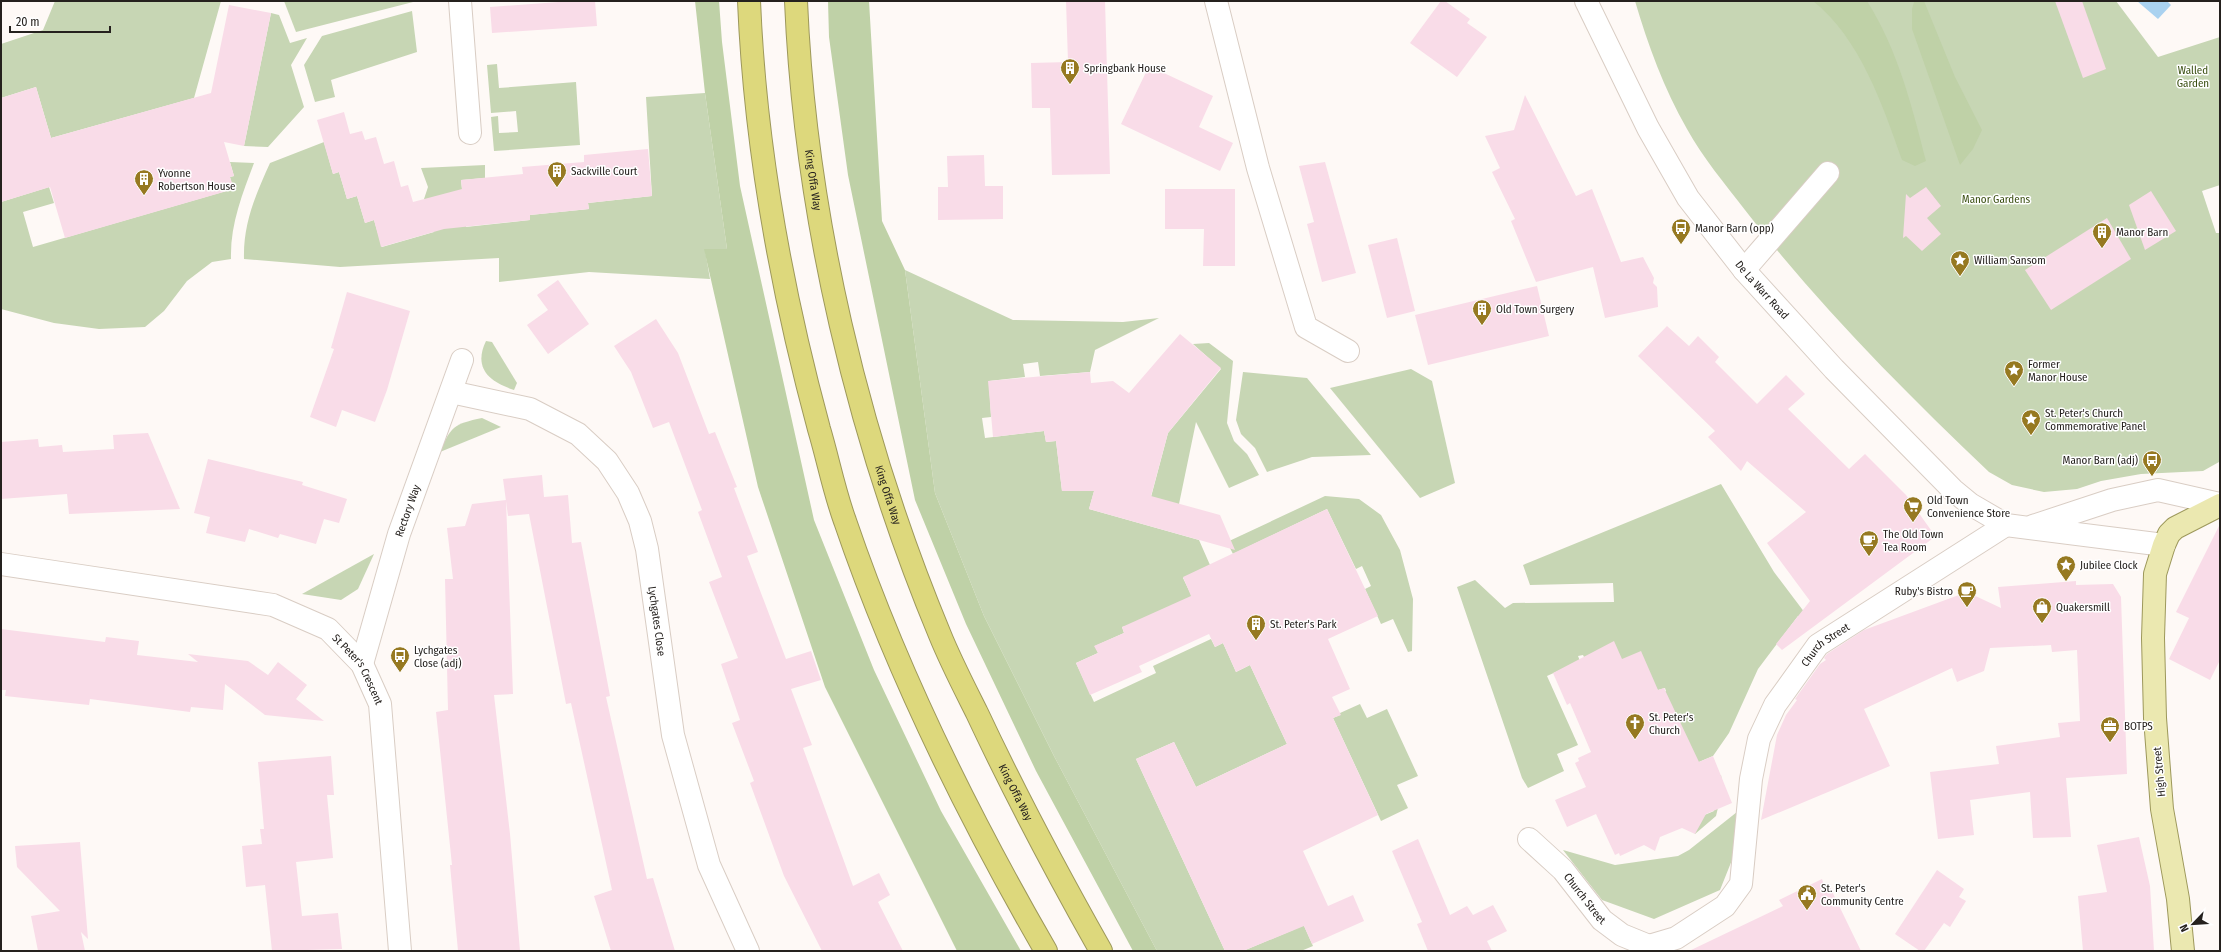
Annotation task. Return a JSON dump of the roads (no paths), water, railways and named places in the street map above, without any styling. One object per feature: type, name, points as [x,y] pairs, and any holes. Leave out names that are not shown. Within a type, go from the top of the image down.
[{"type":"highway","points":[[749,1],[750,40],[765,185],[797,350],[844,520],[897,656],[953,777],[1046,951]]},
{"type":"highway","name":"King Offa Way","points":[[796,1],[798,44],[813,181],[844,343],[891,505],[944,644],[1007,777],[1101,951]]},
{"type":"main road","name":"High Street","points":[[2183,951],[2178,899],[2162,809],[2155,718],[2153,638],[2155,574],[2169,534],[2175,528],[2220,504]]},
{"type":"street","points":[[460,1],[470,133]]},
{"type":"street","points":[[1216,1],[1258,168],[1306,328],[1348,351]]},
{"type":"street","name":"De La Warr Road","points":[[1586,1],[1648,128],[1688,198],[1744,270],[1834,369],[1953,490],[1970,504],[2016,527]]},
{"type":"street","points":[[1744,270],[1828,173]]},
{"type":"street","name":"Rectory Way","points":[[362,664],[399,534],[462,360]]},
{"type":"street","name":"Lychgates Close","points":[[451,392],[530,409],[578,434],[607,461],[628,493],[640,521],[648,549],[673,735],[709,865],[748,951]]},
{"type":"street","name":"Church Street","points":[[1528,839],[1544,851],[1562,870],[1602,920],[1622,935],[1647,948],[1676,938],[1725,906],[1741,884],[1751,779],[1759,739],[1775,705],[1818,645],[2016,527],[2112,500],[2158,490],[2220,504]]},
{"type":"street","points":[[2016,527],[2164,545]]},
{"type":"street","name":"St Peter's Crescent","points":[[1,564],[273,605],[328,629],[362,664],[380,704],[400,951]]},
{"type":"water","points":[[2137,1],[2167,1],[2171,5],[2158,19]]},
{"type":"place","name":"Springbank House","points":[[1070,85]]},
{"type":"place","name":"Sackville Court","points":[[557,188]]},
{"type":"place","name":"Yvonne Robertson House","points":[[144,196]]},
{"type":"place","name":"Manor Barn (opp)","points":[[1681,245]]},
{"type":"place","name":"Manor Barn","points":[[2102,249]]},
{"type":"place","name":"William Sansom","points":[[1960,277]]},
{"type":"place","name":"Old Town Surgery","points":[[1482,326]]},
{"type":"place","name":"Former Manor House","points":[[2014,387]]},
{"type":"place","name":"St. Peter's Church Commemorative Panel","points":[[2031,436]]},
{"type":"place","name":"Manor Barn (adj)","points":[[2152,477]]},
{"type":"place","name":"Old Town Convenience Store","points":[[1913,523]]},
{"type":"place","name":"The Old Town Tea Room","points":[[1869,557]]},
{"type":"place","name":"Jubilee Clock","points":[[2066,582]]},
{"type":"place","name":"Ruby's Bistro","points":[[1967,608]]},
{"type":"place","name":"Quakersmill","points":[[2042,624]]},
{"type":"place","name":"St. Peter's Park","points":[[1256,641]]},
{"type":"place","name":"Lychgates Close (adj)","points":[[400,673]]},
{"type":"place","name":"St. Peter's Church","points":[[1635,740]]},
{"type":"place","name":"BOTPS","points":[[2110,743]]},
{"type":"place","name":"St. Peter's Community Centre","points":[[1807,911]]},
{"type":"park label","name":"Walled Garden","points":[[2193,76]]},
{"type":"park label","name":"Manor Gardens","points":[[1996,199]]}]
